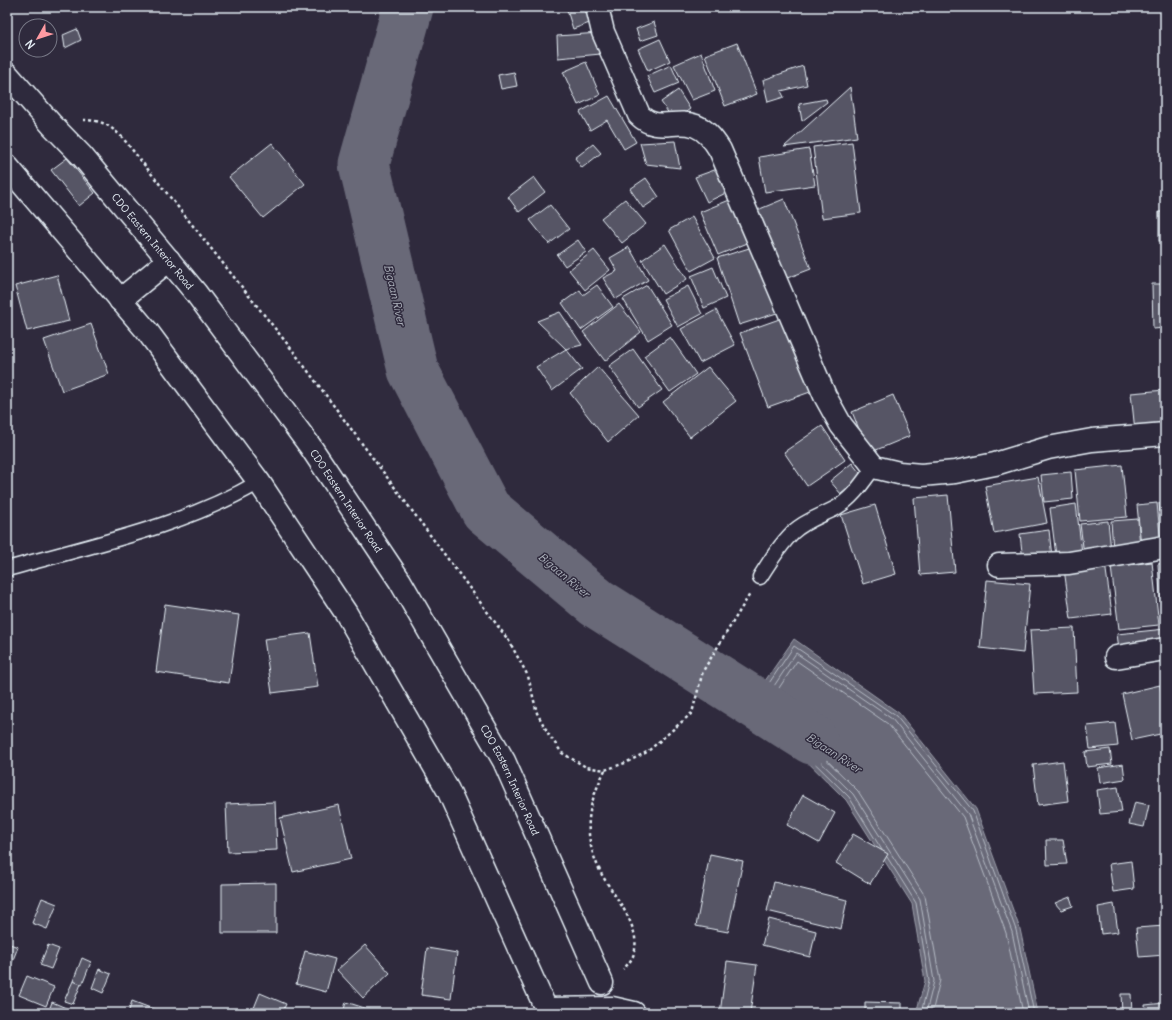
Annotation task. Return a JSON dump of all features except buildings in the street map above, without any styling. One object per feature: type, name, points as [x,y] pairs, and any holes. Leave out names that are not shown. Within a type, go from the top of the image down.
[{"type":"main road","points":[[597,7],[604,32],[639,115],[645,121],[655,124],[691,123],[702,127],[712,137],[720,150],[825,396],[841,426],[874,467],[899,473],[921,475],[955,472],[995,464],[1048,448],[1092,440],[1165,434]]},
{"type":"main road","name":"CDO Eastern Interior Road","points":[[7,74],[52,125],[82,156],[201,299],[310,446],[400,581],[504,761],[602,983]]},
{"type":"main road","points":[[7,166],[147,331],[259,482],[346,613],[448,790],[546,1009],[612,1008],[634,1013]]},
{"type":"main road","points":[[120,300],[169,260]]},
{"type":"main road","points":[[999,565],[1069,563],[1165,547]]},
{"type":"main road","points":[[1116,657],[1165,649]]},
{"type":"lane","points":[[760,577],[776,552],[793,532],[811,519],[836,508],[851,497],[874,467]]},
{"type":"lane","points":[[7,569],[178,520],[215,506],[259,482]]},
{"type":"path","points":[[52,125],[72,120],[92,120],[107,124],[122,137],[293,351],[509,641],[528,676],[537,713],[549,735],[562,753],[586,767],[605,770],[625,764],[647,752],[692,713],[704,671],[760,577]]},
{"type":"path","points":[[602,983],[617,974],[631,962],[635,950],[634,932],[627,913],[602,874],[594,856],[589,835],[589,815],[593,796],[605,770]]},
{"type":"water","points":[[794,639],[899,713],[976,809],[1020,929],[1038,1013],[916,1013],[925,981],[912,904],[846,800],[749,704]]},
{"type":"waterway","name":"Bigaan River","points":[[408,7],[364,164],[413,370],[486,510],[597,603],[812,739]]}]
